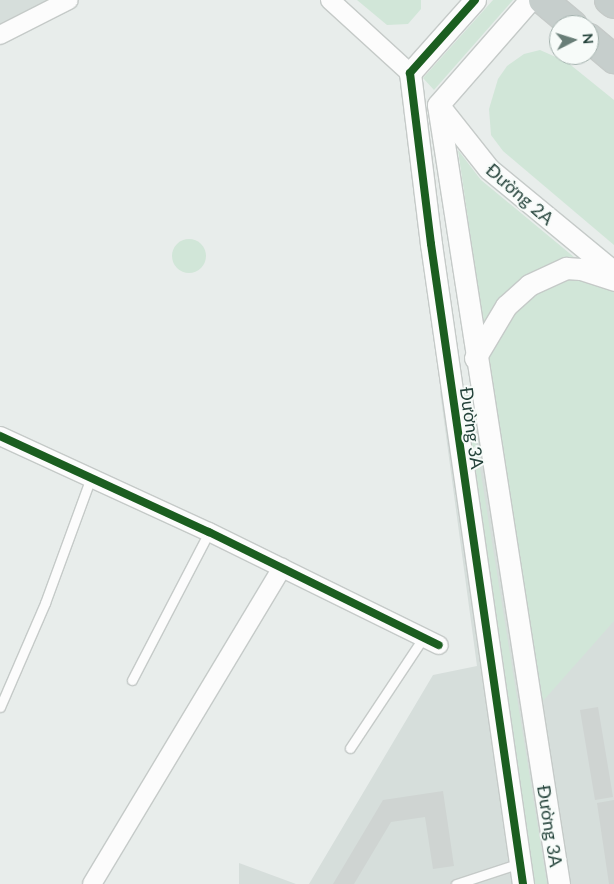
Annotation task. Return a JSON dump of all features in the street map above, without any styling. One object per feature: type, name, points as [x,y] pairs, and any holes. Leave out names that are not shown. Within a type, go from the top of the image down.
[{"type":"highway","points":[[543,0],[561,15]]},
{"type":"highway","points":[[609,0],[614,4]]},
{"type":"highway","points":[[599,46],[614,59]]},
{"type":"street","points":[[0,35],[69,0]]},
{"type":"street","points":[[330,0],[410,73],[476,0]]},
{"type":"street","points":[[438,105],[530,0]]},
{"type":"street","name":"Đường 2A","points":[[410,73],[490,169],[614,272]]},
{"type":"street","name":"Đường 3A","points":[[410,73],[431,244],[523,884]]},
{"type":"street","name":"Đường 3A","points":[[438,105],[475,358],[559,884]]},
{"type":"street","points":[[475,358],[506,306],[529,285],[566,268],[581,269],[614,280]]},
{"type":"street","points":[[0,436],[209,532],[439,645]]},
{"type":"street","points":[[92,884],[282,568]]},
{"type":"lane","points":[[0,707],[44,603],[91,477]]},
{"type":"lane","points":[[132,680],[209,532]]},
{"type":"lane","points":[[350,748],[423,638]]},
{"type":"lane","points":[[456,884],[520,863]]},
{"type":"shaded area","points":[[0,0],[52,0],[0,27]]},
{"type":"shaded area","points":[[614,289],[614,884],[309,884],[433,675],[477,666],[440,391],[491,384],[487,353]]},
{"type":"shaded area","points":[[239,863],[296,884],[239,884]]},
{"type":"green space","points":[[357,0],[421,0],[421,9],[408,24],[387,25]]},
{"type":"green space","points":[[493,0],[513,0],[434,90],[423,78]]},
{"type":"green space","points":[[540,50],[549,54],[549,65],[571,65],[614,100],[614,245],[503,151],[491,135],[489,109],[498,79],[507,66],[524,54]]},
{"type":"green space","points":[[458,150],[481,180],[580,262],[484,330]]},
{"type":"green space","points":[[189,239],[201,244],[206,256],[201,268],[189,273],[177,268],[172,256],[177,244]]},
{"type":"green space","points":[[567,275],[614,289],[614,621],[543,701],[487,353],[511,311],[534,290]]},
{"type":"green space","points":[[467,387],[547,884],[535,884],[464,388]]},
{"type":"building","points":[[598,707],[613,797],[595,800],[580,710]]},
{"type":"building","points":[[443,791],[454,866],[433,869],[425,817],[391,822],[354,884],[333,884],[383,800]]},
{"type":"building","points":[[614,800],[614,884],[609,884],[597,803]]},
{"type":"cycle path","points":[[475,0],[410,73],[431,244],[523,884]]},
{"type":"cycle path","points":[[0,436],[209,532],[439,645]]}]
